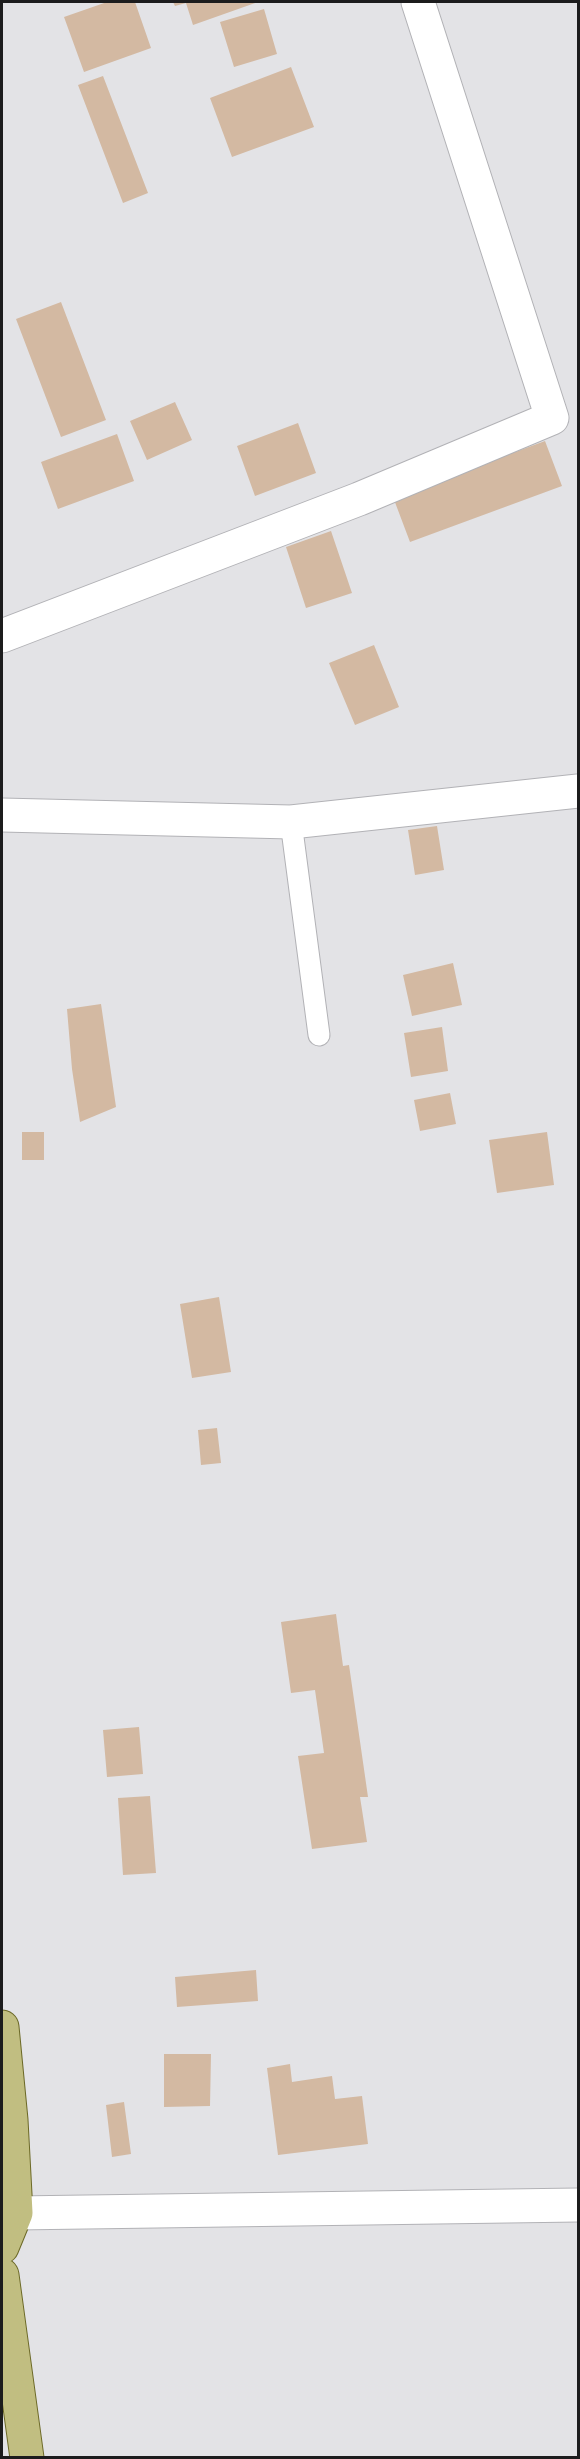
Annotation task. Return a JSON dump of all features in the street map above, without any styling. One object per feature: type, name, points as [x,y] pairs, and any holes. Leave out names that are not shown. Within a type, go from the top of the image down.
[{"type":"main road","points":[[2,2027],[11,2120],[9,2214],[2,2247]]},
{"type":"main road","points":[[2,2275],[27,2457]]},
{"type":"street","points":[[2,636],[359,499],[552,418],[418,2]]},
{"type":"street","points":[[2,815],[291,822],[579,791]]},
{"type":"street","points":[[9,2214],[579,2205]]},
{"type":"lane","points":[[291,822],[319,1035]]},
{"type":"building","points":[[107,2],[135,2],[151,48],[84,72],[64,17]]},
{"type":"building","points":[[173,2],[258,2],[193,25],[186,3],[175,6]]},
{"type":"building","points":[[264,9],[277,54],[234,67],[220,22]]},
{"type":"building","points":[[291,67],[314,127],[232,157],[210,98]]},
{"type":"building","points":[[103,76],[148,193],[123,203],[78,85]]},
{"type":"building","points":[[61,302],[106,420],[61,437],[16,319]]},
{"type":"building","points":[[175,402],[192,440],[147,460],[130,421]]},
{"type":"building","points":[[298,423],[316,473],[255,496],[237,446]]},
{"type":"building","points":[[117,434],[134,481],[58,509],[41,462]]},
{"type":"building","points":[[545,441],[562,486],[410,542],[393,497]]},
{"type":"building","points":[[331,531],[352,593],[306,608],[286,547]]},
{"type":"building","points":[[374,645],[399,707],[355,725],[329,663]]},
{"type":"building","points":[[437,826],[444,870],[415,875],[408,830]]},
{"type":"building","points":[[453,963],[462,1005],[412,1016],[403,975]]},
{"type":"building","points":[[101,1004],[116,1107],[80,1122],[72,1069],[67,1009]]},
{"type":"building","points":[[442,1027],[448,1071],[411,1077],[404,1033]]},
{"type":"building","points":[[450,1093],[456,1124],[420,1131],[414,1100]]},
{"type":"building","points":[[22,1132],[44,1132],[44,1160],[22,1160]]},
{"type":"building","points":[[547,1132],[554,1185],[497,1193],[489,1140]]},
{"type":"building","points":[[219,1297],[231,1372],[192,1378],[180,1304]]},
{"type":"building","points":[[217,1428],[221,1463],[201,1465],[198,1430]]},
{"type":"building","points":[[336,1614],[343,1666],[349,1665],[368,1797],[360,1797],[367,1842],[312,1849],[298,1756],[324,1753],[315,1690],[291,1693],[281,1622]]},
{"type":"building","points":[[139,1727],[143,1774],[107,1777],[103,1730]]},
{"type":"building","points":[[150,1796],[156,1873],[123,1875],[118,1798]]},
{"type":"building","points":[[256,1970],[258,2001],[177,2007],[175,1977]]},
{"type":"building","points":[[164,2054],[211,2054],[210,2106],[164,2107]]},
{"type":"building","points":[[290,2064],[292,2082],[332,2076],[335,2099],[362,2096],[368,2144],[278,2155],[267,2068]]},
{"type":"building","points":[[124,2102],[131,2154],[112,2157],[106,2105]]}]
